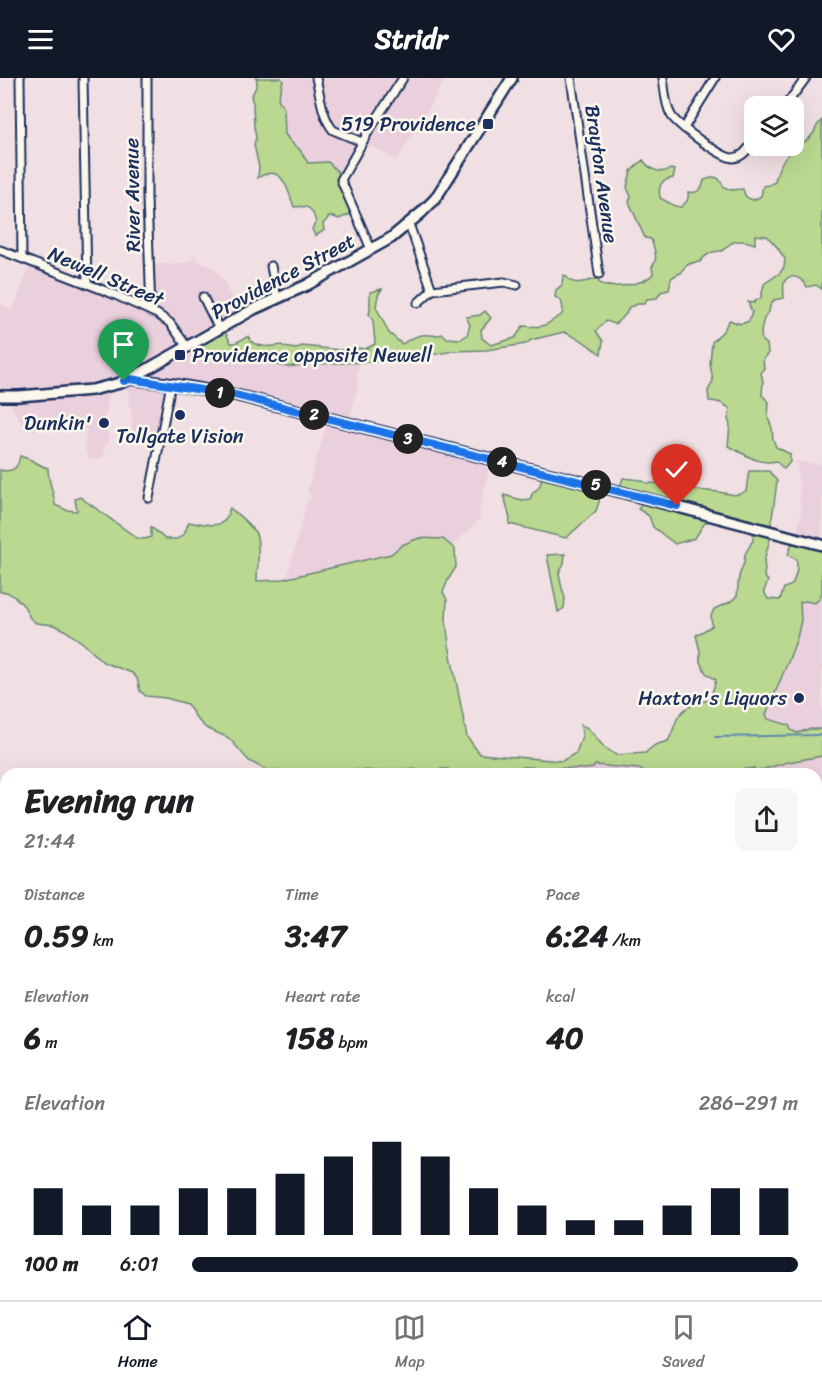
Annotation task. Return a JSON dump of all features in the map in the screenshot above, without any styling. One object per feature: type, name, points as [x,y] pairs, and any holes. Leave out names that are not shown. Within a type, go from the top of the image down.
[{"type":"main road","name":"Providence Street","points":[[0,396],[92,390],[130,379],[254,309],[307,285],[391,238],[435,199],[512,78]]},
{"type":"main road","points":[[130,379],[235,395],[822,544]]},
{"type":"street","points":[[20,78],[22,258]]},
{"type":"street","points":[[83,78],[87,284]]},
{"type":"street","name":"River Avenue","points":[[147,78],[147,198],[151,311]]},
{"type":"street","points":[[316,78],[330,126],[333,130],[362,142]]},
{"type":"street","points":[[371,249],[341,180],[403,78]]},
{"type":"street","name":"Brayton Avenue","points":[[571,78],[599,274]]},
{"type":"street","points":[[663,78],[670,114],[684,128],[722,154],[732,158],[744,154]]},
{"type":"street","points":[[684,128],[715,78]]},
{"type":"street","points":[[792,96],[806,78]]},
{"type":"street","points":[[409,224],[432,290]]},
{"type":"street","name":"Newell Street","points":[[0,250],[157,314],[170,323],[188,348]]},
{"type":"street","points":[[271,266],[278,298]]},
{"type":"street","points":[[418,303],[432,290],[504,282],[517,285]]},
{"type":"street","points":[[203,297],[219,329]]},
{"type":"street","points":[[150,498],[171,384]]},
{"type":"shaded area","points":[[281,78],[445,78],[398,159],[391,158],[363,143],[342,176],[328,162],[308,163],[300,150],[285,134],[284,109],[278,99],[283,81]]},
{"type":"shaded area","points":[[196,253],[196,260],[213,268],[226,283],[227,290],[236,300],[243,317],[224,328],[204,357],[263,362],[287,367],[361,363],[356,375],[358,388],[349,423],[490,462],[479,515],[481,518],[453,546],[443,539],[402,545],[391,554],[287,578],[307,501],[312,497],[307,492],[328,420],[173,386],[158,442],[142,440],[137,442],[133,439],[131,408],[128,405],[129,397],[125,382],[106,387],[108,409],[101,429],[108,432],[109,444],[105,446],[104,457],[90,459],[85,450],[86,429],[55,425],[48,426],[46,429],[33,430],[22,425],[12,408],[12,395],[0,395],[0,304],[13,310],[31,262],[148,309],[152,266],[163,263],[171,265],[184,263],[193,258]]},
{"type":"shaded area","points":[[797,462],[822,464],[822,544],[796,536],[801,514]]},
{"type":"shaded area","points":[[822,592],[822,729],[810,729],[797,733],[788,725],[767,719],[766,714],[788,662],[801,620],[800,602],[820,598]]},
{"type":"shaded area","points":[[822,756],[822,768],[768,768]]},
{"type":"shaded area","points":[[594,765],[628,768],[521,768]]},
{"type":"green space","points":[[256,78],[281,78],[283,81],[278,99],[284,109],[285,134],[300,150],[308,163],[328,162],[342,176],[353,213],[339,219],[329,217],[323,224],[324,230],[315,236],[312,229],[316,222],[313,213],[306,207],[294,207],[283,180],[273,173],[258,178],[259,167],[254,145],[256,137],[251,96],[257,85]]},
{"type":"green space","points":[[822,120],[822,289],[816,285],[807,287],[796,277],[786,279],[784,298],[774,300],[761,330],[762,341],[767,344],[768,353],[763,360],[764,368],[761,373],[762,395],[769,402],[768,418],[776,447],[790,454],[790,462],[784,469],[776,461],[763,462],[728,446],[730,409],[721,403],[709,401],[708,391],[713,381],[710,364],[712,342],[730,320],[740,324],[749,321],[752,312],[748,302],[754,303],[761,298],[764,284],[780,273],[784,267],[785,259],[767,236],[755,235],[755,244],[742,241],[733,242],[722,251],[707,255],[700,262],[689,264],[681,273],[672,278],[669,290],[661,292],[657,298],[647,299],[644,304],[629,307],[626,314],[615,324],[606,321],[596,331],[603,341],[601,354],[581,340],[564,332],[531,340],[526,344],[486,350],[412,355],[398,361],[287,367],[263,362],[204,357],[196,344],[223,328],[231,343],[249,336],[250,341],[266,346],[282,345],[296,349],[302,346],[340,350],[365,349],[375,344],[373,321],[369,314],[370,292],[382,289],[378,295],[376,307],[389,333],[402,344],[422,335],[443,334],[447,338],[461,339],[467,335],[470,325],[466,317],[480,315],[485,311],[491,318],[481,330],[482,338],[491,345],[515,338],[523,326],[544,325],[561,315],[563,311],[561,302],[555,297],[556,290],[562,285],[563,275],[575,282],[596,279],[603,285],[615,286],[637,283],[653,274],[652,267],[656,257],[651,239],[645,238],[629,202],[631,197],[627,187],[631,171],[643,160],[655,170],[675,170],[673,178],[663,182],[659,190],[660,198],[675,206],[681,207],[687,201],[688,192],[697,192],[701,189],[704,180],[715,177],[724,187],[731,190],[743,189],[746,197],[754,200],[761,196],[763,186],[775,182],[782,162],[787,156],[804,156],[804,143],[814,133]]},
{"type":"green space","points":[[20,456],[48,468],[55,505],[66,510],[77,511],[75,499],[80,497],[137,538],[151,537],[151,527],[165,539],[177,539],[184,534],[189,522],[209,525],[223,522],[230,508],[250,525],[257,536],[257,581],[279,580],[391,554],[402,545],[419,538],[443,539],[455,549],[456,567],[443,592],[447,600],[446,620],[449,645],[467,737],[480,754],[562,761],[576,753],[582,736],[581,725],[588,728],[604,747],[616,755],[645,753],[655,745],[668,741],[683,711],[710,700],[716,680],[706,673],[700,662],[696,635],[712,626],[711,616],[714,609],[737,596],[745,554],[753,540],[753,527],[714,517],[704,524],[695,538],[675,544],[653,527],[649,516],[638,509],[644,500],[618,492],[623,478],[641,480],[646,483],[684,484],[696,490],[735,495],[746,491],[749,471],[769,471],[777,481],[770,530],[772,532],[764,561],[764,576],[768,581],[764,591],[768,599],[780,600],[784,588],[792,585],[797,562],[788,555],[794,537],[822,544],[822,592],[815,603],[800,602],[801,620],[797,638],[766,714],[768,719],[789,725],[791,730],[797,733],[810,729],[822,729],[822,756],[768,768],[628,768],[595,765],[593,768],[262,768],[249,761],[229,738],[206,728],[187,704],[166,698],[146,696],[140,691],[137,678],[132,673],[103,662],[83,643],[63,629],[54,625],[36,623],[16,598],[7,592],[0,592],[0,470],[14,469]]},
{"type":"green space","points":[[542,474],[601,488],[596,511],[566,538],[509,524],[510,519],[504,495],[522,500],[530,499],[539,487]]},
{"type":"green space","points":[[565,554],[559,573],[565,598],[564,608],[558,612],[547,555]]},
{"type":"waterway","points":[[715,737],[822,735]]},
{"type":"place","name":"519 Providence","points":[[488,124]]},
{"type":"place","name":"Providence opposite Newell","points":[[180,355]]},
{"type":"place","name":"Tollgate Vision","points":[[180,415]]},
{"type":"place","name":"Dunkin'","points":[[104,423]]},
{"type":"place","name":"Haxton's Liquors","points":[[799,698]]},
{"type":"route","points":[[124,381],[130,379],[171,384],[235,395],[677,506]]}]
